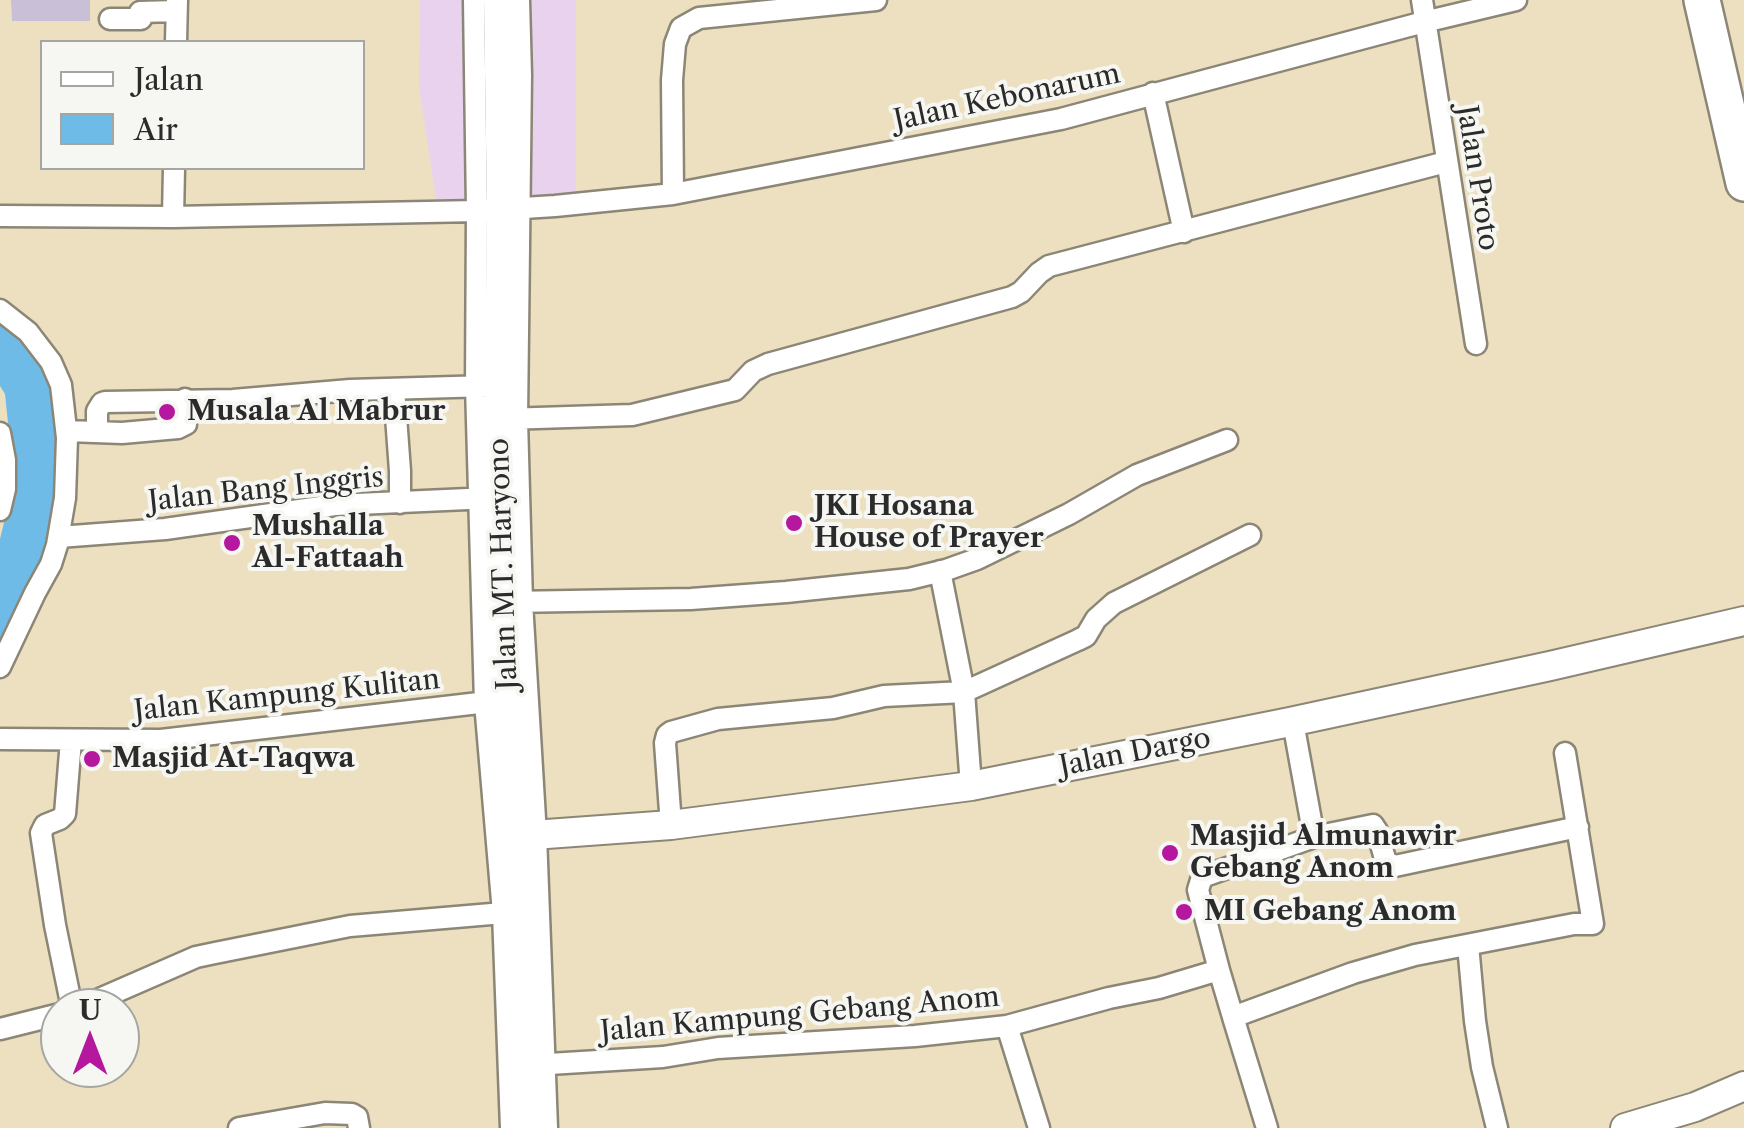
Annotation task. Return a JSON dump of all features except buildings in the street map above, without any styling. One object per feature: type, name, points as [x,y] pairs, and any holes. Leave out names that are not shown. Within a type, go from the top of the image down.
[{"type":"highway","points":[[1702,0],[1744,183]]},
{"type":"main road","name":"Jalan MT. Haryono","points":[[498,0],[511,76],[488,386],[508,419],[490,498],[512,602],[497,701],[527,836],[513,912],[534,1004],[530,1128]]},
{"type":"street","points":[[474,0],[499,210],[512,602],[534,1004]]},
{"type":"street","points":[[511,76],[519,0]]},
{"type":"street","points":[[673,194],[672,80],[674,44],[681,28],[699,18],[876,0]]},
{"type":"street","name":"Jalan Proto","points":[[1422,0],[1476,344]]},
{"type":"street","name":"Jalan Kebonarum","points":[[0,216],[173,217],[499,210],[673,194],[1061,119],[1516,0]]},
{"type":"street","points":[[110,19],[141,19],[140,12],[176,5],[176,40]]},
{"type":"street","points":[[1153,93],[1184,232]]},
{"type":"street","points":[[508,419],[632,415],[735,390],[753,371],[768,364],[1012,297],[1050,266],[1446,162]]},
{"type":"street","points":[[173,217],[174,170]]},
{"type":"street","points":[[0,310],[28,332],[52,362],[61,385],[67,431],[60,537],[52,564],[0,667]]},
{"type":"street","points":[[97,432],[97,411],[105,402],[233,400],[350,390],[488,386],[497,701],[513,912],[511,1128]]},
{"type":"street","points":[[394,389],[400,503]]},
{"type":"street","points":[[67,431],[122,434],[178,428],[186,424],[186,400]]},
{"type":"street","points":[[0,433],[5,490],[0,510]]},
{"type":"street","points":[[512,602],[767,594],[891,581],[940,571],[977,559],[1137,475],[1227,440]]},
{"type":"street","name":"Jalan Bang Inggris","points":[[60,537],[165,529],[335,505],[490,498]]},
{"type":"street","points":[[670,824],[665,743],[670,732],[718,719],[833,708],[884,696],[964,692],[1086,636],[1096,619],[1114,602],[1250,535]]},
{"type":"street","points":[[940,571],[964,692],[971,786]]},
{"type":"street","name":"Jalan Dargo","points":[[527,836],[670,824],[971,786],[1293,722],[1744,620]]},
{"type":"street","name":"Jalan Kampung Kulitan","points":[[0,739],[160,740],[497,701]]},
{"type":"street","points":[[1293,722],[1314,837]]},
{"type":"street","points":[[70,740],[65,814],[44,825],[41,833],[71,988]]},
{"type":"street","points":[[1233,1016],[1352,973],[1429,952],[1574,924],[1593,924],[1565,753]]},
{"type":"street","points":[[1268,1128],[1218,970],[1198,890],[1202,877],[1314,837],[1373,825],[1386,862],[1395,866],[1578,828]]},
{"type":"street","points":[[122,988],[215,952],[350,926],[513,912]]},
{"type":"street","points":[[1468,945],[1480,1052],[1497,1128]]},
{"type":"street","name":"Jalan Kampung Gebang Anom","points":[[535,1065],[1007,1026],[1218,970]]},
{"type":"street","points":[[0,1029],[40,1019]]},
{"type":"street","points":[[1007,1026],[1039,1128]]},
{"type":"street","points":[[535,1065],[547,1128]]},
{"type":"street","points":[[1625,1128],[1695,1107],[1744,1086]]},
{"type":"street","points":[[239,1128],[307,1115],[345,1113],[357,1117],[359,1128]]},
{"type":"shaded area","points":[[11,0],[90,0],[90,21],[12,21]]},
{"type":"shaded area","points":[[420,0],[576,0],[576,201],[437,205],[419,88]]},
{"type":"water","points":[[0,312],[60,386],[60,524],[0,662],[0,539],[14,481],[5,394],[0,386]]},
{"type":"place","name":"Musala Al Mabrur","points":[[167,412]]},
{"type":"place","name":"JKI Hosana House of Prayer","points":[[794,523]]},
{"type":"place","name":"Mushalla Al-Fattaah","points":[[232,543]]},
{"type":"place","name":"Masjid At-Taqwa","points":[[92,759]]},
{"type":"place","name":"Masjid Almunawir Gebang Anom","points":[[1170,853]]},
{"type":"place","name":"MI Gebang Anom","points":[[1184,912]]}]
